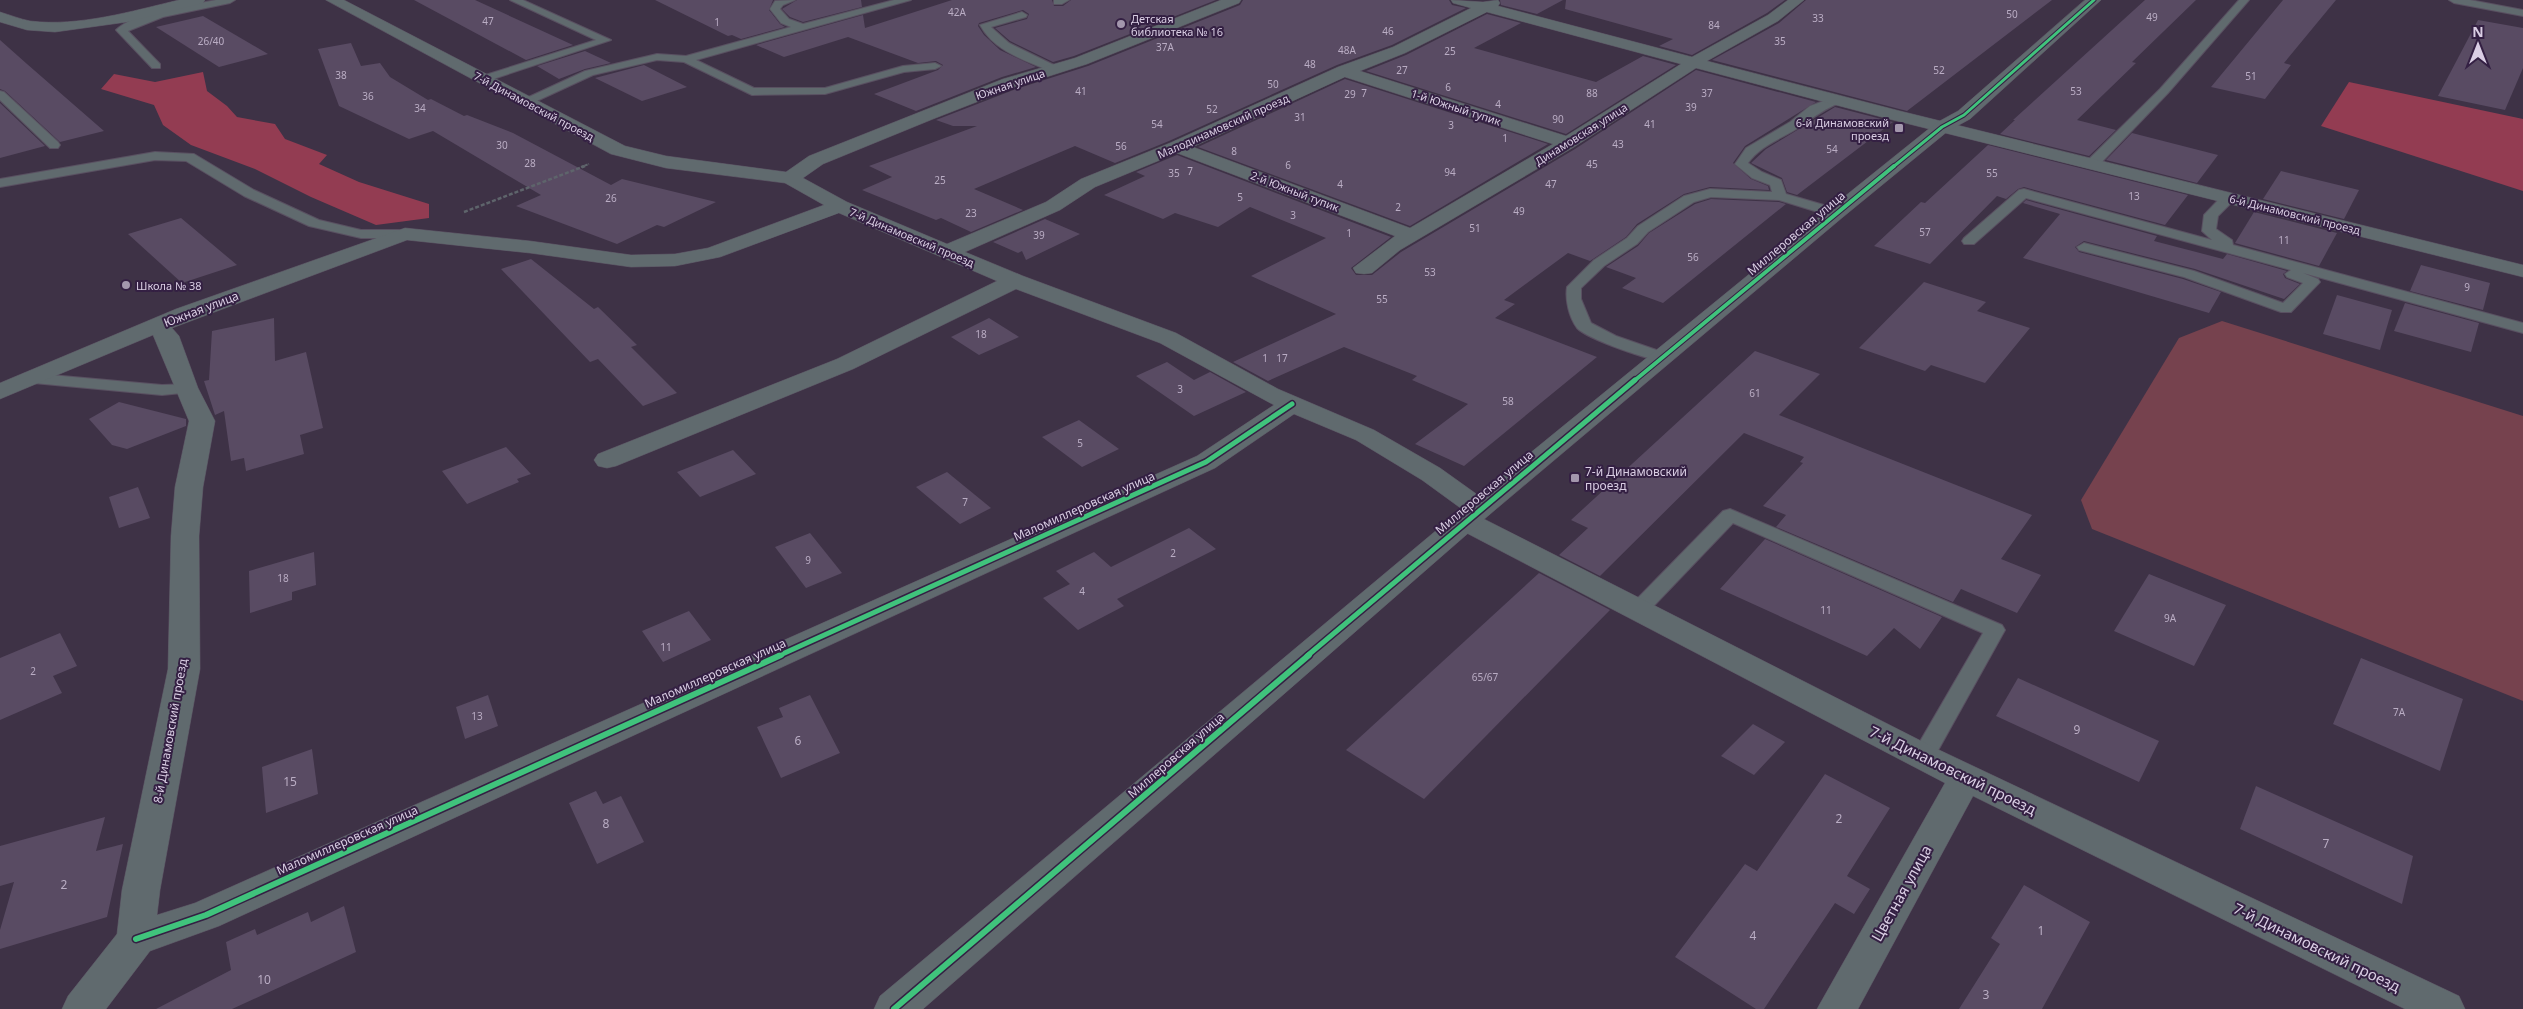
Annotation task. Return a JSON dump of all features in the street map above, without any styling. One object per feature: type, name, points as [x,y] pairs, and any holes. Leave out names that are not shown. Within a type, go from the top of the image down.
[{"type":"street","points":[[1,16],[27,24],[56,27],[127,17],[198,0]]},
{"type":"street","name":"7-й Динамовский проезд","points":[[333,0],[618,150],[666,162],[790,178],[840,206],[1015,281],[1168,338],[1268,394],[1365,435],[1431,474],[1472,515],[1639,609],[1923,758],[1966,777],[2445,1009]]},
{"type":"street","name":"Южная улица","points":[[790,178],[816,160],[991,90],[1081,61],[1234,0]]},
{"type":"street","name":"6-й Динамовский проезд","points":[[1458,0],[1492,4],[1837,100],[2523,271]]},
{"type":"street","name":"Динамовская улица","points":[[1364,268],[1393,246],[1413,236],[1568,143],[1696,62],[1773,18],[1797,0]]},
{"type":"street","name":"Миллеровская улица","points":[[894,1009],[1472,515],[1836,213],[1942,127],[1964,115],[2094,0]]},
{"type":"street","name":"Малодинамовский проезд","points":[[947,252],[1053,206],[1088,183],[1176,147],[1344,71],[1399,50],[1492,4]]},
{"type":"street","name":"1-й Южный тупик","points":[[1344,71],[1568,143]]},
{"type":"street","name":"2-й Южный тупик","points":[[1176,147],[1413,236]]},
{"type":"street","points":[[405,234],[530,247],[631,261],[675,260],[713,253],[840,206]]},
{"type":"street","name":"Южная улица","points":[[0,392],[29,378],[156,326],[370,245],[405,234]]},
{"type":"street","points":[[606,460],[845,364],[1015,281]]},
{"type":"street","name":"8-й Динамовский проезд","points":[[136,939],[141,890],[184,669],[185,536],[189,487],[202,421],[186,388],[166,336],[156,326]]},
{"type":"street","name":"Маломиллеровская улица","points":[[136,939],[206,915],[1206,462],[1292,404]]},
{"type":"street","name":"Цветная улица","points":[[1837,1009],[1966,777]]},
{"type":"street","points":[[82,1009],[136,939]]},
{"type":"lane","points":[[156,66],[121,30],[131,24],[154,17],[230,0]]},
{"type":"lane","points":[[483,79],[606,40],[515,0]]},
{"type":"lane","points":[[790,0],[779,3],[775,9],[785,21],[802,28]]},
{"type":"lane","points":[[885,0],[901,2]]},
{"type":"lane","points":[[2092,164],[2164,91],[2244,0]]},
{"type":"lane","points":[[2454,0],[2523,13]]},
{"type":"lane","points":[[858,2],[868,9]]},
{"type":"lane","points":[[524,102],[589,72],[657,57],[686,59],[838,19],[868,9],[901,2]]},
{"type":"lane","points":[[1022,15],[984,25],[988,34],[1013,50],[1054,69]]},
{"type":"lane","points":[[686,59],[752,92],[825,91],[903,69],[935,66]]},
{"type":"lane","points":[[0,94],[54,145]]},
{"type":"lane","points":[[1780,196],[1776,183],[1757,175],[1741,164],[1750,151],[1794,125],[1814,109],[1837,100]]},
{"type":"lane","points":[[0,183],[155,156],[189,156],[249,193],[314,223],[361,234],[405,234]]},
{"type":"lane","points":[[1662,357],[1610,339],[1584,326],[1574,299],[1574,287],[1600,263],[1632,241],[1643,229],[1689,199],[1710,193],[1780,196],[1836,213]]},
{"type":"lane","points":[[1969,241],[2024,194],[2523,328]]},
{"type":"lane","points":[[2084,247],[2189,274],[2286,309],[2313,282],[2238,251],[2209,231],[2211,215],[2229,197]]},
{"type":"lane","points":[[29,378],[162,390],[186,388]]},
{"type":"lane","points":[[1639,609],[1730,515],[1995,630],[1923,758]]},
{"type":"path","points":[[459,214],[584,166],[618,150]]},
{"type":"shaded area","points":[[203,72],[207,91],[227,106],[237,117],[275,124],[285,139],[327,155],[319,164],[359,182],[429,204],[429,218],[376,225],[311,197],[255,169],[191,145],[163,125],[154,105],[101,89],[114,74],[155,82]]},
{"type":"shaded area","points":[[2349,82],[2523,119],[2523,191],[2321,126]]},
{"type":"shaded area","points":[[2222,321],[2523,416],[2523,701],[2092,529],[2081,500],[2179,338]]},
{"type":"building","points":[[414,0],[475,0],[573,45],[526,60]]},
{"type":"building","points":[[655,0],[773,0],[769,10],[780,24],[785,27],[741,39],[732,35],[728,36]]},
{"type":"building","points":[[797,0],[861,0],[862,7],[803,22],[790,17],[782,9]]},
{"type":"building","points":[[952,0],[1052,0],[1054,6],[1063,6],[1071,0],[1216,0],[1074,56],[1053,62],[1010,41],[995,28],[1027,19],[1029,14],[1023,10],[979,23],[978,26],[984,35],[1000,50],[1036,67],[1002,77],[916,111],[874,94],[938,70],[943,65],[936,61],[918,63],[848,37],[784,57],[756,45],[863,15],[865,28]]},
{"type":"building","points":[[1243,0],[1449,0],[1452,5],[1466,8],[1392,45],[1337,65],[1169,141],[1115,163],[1075,146],[974,189],[1023,210],[971,232],[941,218],[936,220],[862,190],[892,177],[869,166],[977,126],[953,126],[936,120],[1016,89],[1088,66],[1240,5]]},
{"type":"building","points":[[1500,0],[1563,0],[1537,14],[1501,5]]},
{"type":"building","points":[[1566,0],[1785,0],[1767,13],[1692,55],[1659,46],[1673,39],[1565,9]]},
{"type":"building","points":[[1806,0],[2052,0],[1907,111],[1712,60],[1779,23]]},
{"type":"building","points":[[2145,0],[2196,0],[2132,62],[2136,63],[2077,120],[2116,130],[2089,156],[2000,134],[2015,120],[2013,120]]},
{"type":"building","points":[[2283,0],[2336,0],[2284,63],[2291,65],[2265,99],[2211,87]]},
{"type":"building","points":[[1487,14],[1521,23],[1474,48],[1596,82],[1643,56],[1676,65],[1566,134],[1366,71],[1406,55]]},
{"type":"building","points":[[203,16],[268,54],[219,67],[156,27]]},
{"type":"building","points":[[2478,20],[2523,28],[2523,68],[2505,110],[2438,96]]},
{"type":"building","points":[[0,40],[104,131],[60,142],[5,91],[0,89]]},
{"type":"building","points":[[351,43],[361,66],[380,63],[390,77],[428,100],[431,99],[464,116],[467,115],[513,133],[611,185],[622,179],[716,202],[664,227],[657,225],[617,244],[516,206],[541,195],[433,131],[409,139],[339,106],[318,49]]},
{"type":"building","points":[[585,51],[611,63],[585,69],[559,79],[537,66]]},
{"type":"building","points":[[644,65],[687,87],[642,101],[595,78]]},
{"type":"building","points":[[1696,70],[1816,102],[1745,146],[1733,163],[1751,179],[1768,186],[1769,190],[1710,187],[1684,194],[1637,224],[1626,237],[1590,261],[1568,253],[1504,300],[1515,304],[1495,318],[1597,357],[1464,466],[1415,444],[1468,404],[1412,380],[1417,376],[1344,347],[1268,381],[1233,362],[1336,314],[1251,276],[1326,238],[1250,207],[1218,227],[1175,213],[1163,219],[1104,195],[1145,176],[1136,172],[1177,155],[1391,237],[1351,268],[1356,275],[1372,275],[1401,252],[1575,149]]},
{"type":"building","points":[[1345,79],[1548,144],[1410,226],[1198,147]]},
{"type":"building","points":[[0,103],[45,146],[0,158]]},
{"type":"building","points":[[1835,107],[1893,122],[1797,195],[1787,192],[1782,178],[1751,163],[1766,149]]},
{"type":"building","points":[[2132,133],[2218,155],[2197,183],[2106,160]]},
{"type":"building","points":[[1988,145],[2188,195],[2165,225],[2024,187],[2018,189],[2006,199],[1997,196],[1930,264],[1874,246],[1921,202],[1925,203]]},
{"type":"building","points":[[2281,171],[2359,190],[2344,219],[2263,199]]},
{"type":"building","points":[[1711,199],[1779,202],[1786,204],[1663,303],[1622,288],[1636,278],[1606,267],[1638,246],[1649,233],[1695,204]]},
{"type":"building","points":[[2026,200],[2157,236],[2154,241],[2223,259],[2227,254],[2287,271],[2283,274],[2285,278],[2300,284],[2284,299],[2195,269],[2084,241],[2075,247],[2079,252],[2183,279],[2221,292],[2209,313],[2023,258],[2060,214],[2023,203]]},
{"type":"building","points":[[2254,212],[2337,233],[2319,266],[2235,243]]},
{"type":"building","points":[[181,218],[237,265],[182,283],[128,234]]},
{"type":"building","points":[[1045,219],[1080,234],[1026,260],[1022,251],[1018,253],[993,242]]},
{"type":"building","points":[[531,259],[594,309],[598,307],[637,345],[631,347],[677,393],[643,406],[598,359],[590,362],[501,269]]},
{"type":"building","points":[[2421,265],[2490,283],[2483,310],[2410,291]]},
{"type":"building","points":[[1924,282],[1986,302],[1977,311],[2030,328],[1985,383],[1931,365],[1925,371],[1859,348]]},
{"type":"building","points":[[2337,295],[2392,310],[2380,350],[2323,334]]},
{"type":"building","points":[[2405,303],[2479,323],[2471,352],[2394,331]]},
{"type":"building","points":[[274,318],[275,361],[306,352],[323,428],[300,435],[304,454],[246,471],[244,458],[231,461],[224,411],[215,415],[204,381],[209,380],[212,331]]},
{"type":"building","points":[[989,318],[1019,337],[979,355],[951,337]]},
{"type":"building","points":[[1755,351],[1820,374],[1779,415],[2032,515],[2001,559],[2041,575],[2017,613],[1961,589],[1953,602],[1776,527],[1786,515],[1763,506],[1803,463],[1800,462],[1804,457],[1744,433],[1600,576],[1559,555],[1588,528],[1571,520]]},
{"type":"building","points":[[1167,362],[1194,380],[1210,372],[1246,392],[1194,416],[1136,376]]},
{"type":"building","points":[[119,402],[186,419],[186,426],[127,449],[112,445],[89,419]]},
{"type":"building","points":[[1079,420],[1119,449],[1082,467],[1042,437]]},
{"type":"building","points":[[506,447],[531,474],[517,479],[519,482],[467,504],[442,471]]},
{"type":"building","points":[[733,450],[756,474],[700,497],[677,472]]},
{"type":"building","points":[[947,472],[991,508],[960,524],[916,487]]},
{"type":"building","points":[[138,487],[150,518],[119,528],[109,497]]},
{"type":"building","points":[[1189,528],[1216,549],[1117,599],[1124,606],[1078,630],[1043,598],[1070,584],[1056,571],[1094,552],[1111,567]]},
{"type":"building","points":[[810,533],[842,573],[806,588],[775,547]]},
{"type":"building","points":[[1765,539],[1942,617],[1920,649],[1894,628],[1867,656],[1720,589]]},
{"type":"building","points":[[314,552],[316,585],[292,592],[292,600],[250,613],[249,571]]},
{"type":"building","points":[[1539,573],[1610,610],[1424,799],[1346,750]]},
{"type":"building","points":[[2149,574],[2226,605],[2194,666],[2114,631]]},
{"type":"building","points":[[689,611],[711,640],[663,662],[642,631]]},
{"type":"building","points":[[60,633],[77,666],[53,676],[62,693],[0,720],[0,658]]},
{"type":"building","points":[[2361,658],[2463,699],[2440,771],[2333,724]]},
{"type":"building","points":[[2018,678],[2159,741],[2139,782],[1996,716]]},
{"type":"building","points":[[488,695],[498,726],[465,739],[456,707]]},
{"type":"building","points":[[810,695],[840,753],[781,778],[757,727],[783,717],[779,708]]},
{"type":"building","points":[[1753,724],[1785,742],[1754,775],[1721,756]]},
{"type":"building","points":[[312,749],[318,794],[266,813],[262,767]]},
{"type":"building","points":[[1825,774],[1890,808],[1847,876],[1870,889],[1854,914],[1835,903],[1764,1009],[1756,1009],[1675,957],[1745,864],[1757,871]]},
{"type":"building","points":[[2256,786],[2413,856],[2402,904],[2240,829]]},
{"type":"building","points":[[596,791],[603,804],[621,796],[644,842],[597,864],[569,803]]},
{"type":"building","points":[[105,817],[96,851],[123,844],[107,917],[0,949],[0,930],[14,882],[0,886],[0,846]]},
{"type":"building","points":[[2024,885],[2090,922],[2042,1009],[1959,1009],[2000,944],[1991,938]]},
{"type":"building","points":[[344,906],[356,952],[232,1009],[156,1009],[231,970],[226,942],[255,929],[257,935],[308,912],[311,922]]},
{"type":"cycle path","points":[[894,1009],[1479,509],[1836,213],[1942,127],[1964,115],[2094,0]]},
{"type":"cycle path","points":[[136,939],[206,915],[1206,462],[1292,404]]},
{"type":"place","name":"Детская библиотека № 16","points":[[1121,24]]},
{"type":"place","name":"6-й Динамовский проезд","points":[[1899,128]]},
{"type":"place","name":"Школа № 38","points":[[126,285]]},
{"type":"place","name":"7-й Динамовский проезд","points":[[1575,478]]}]
